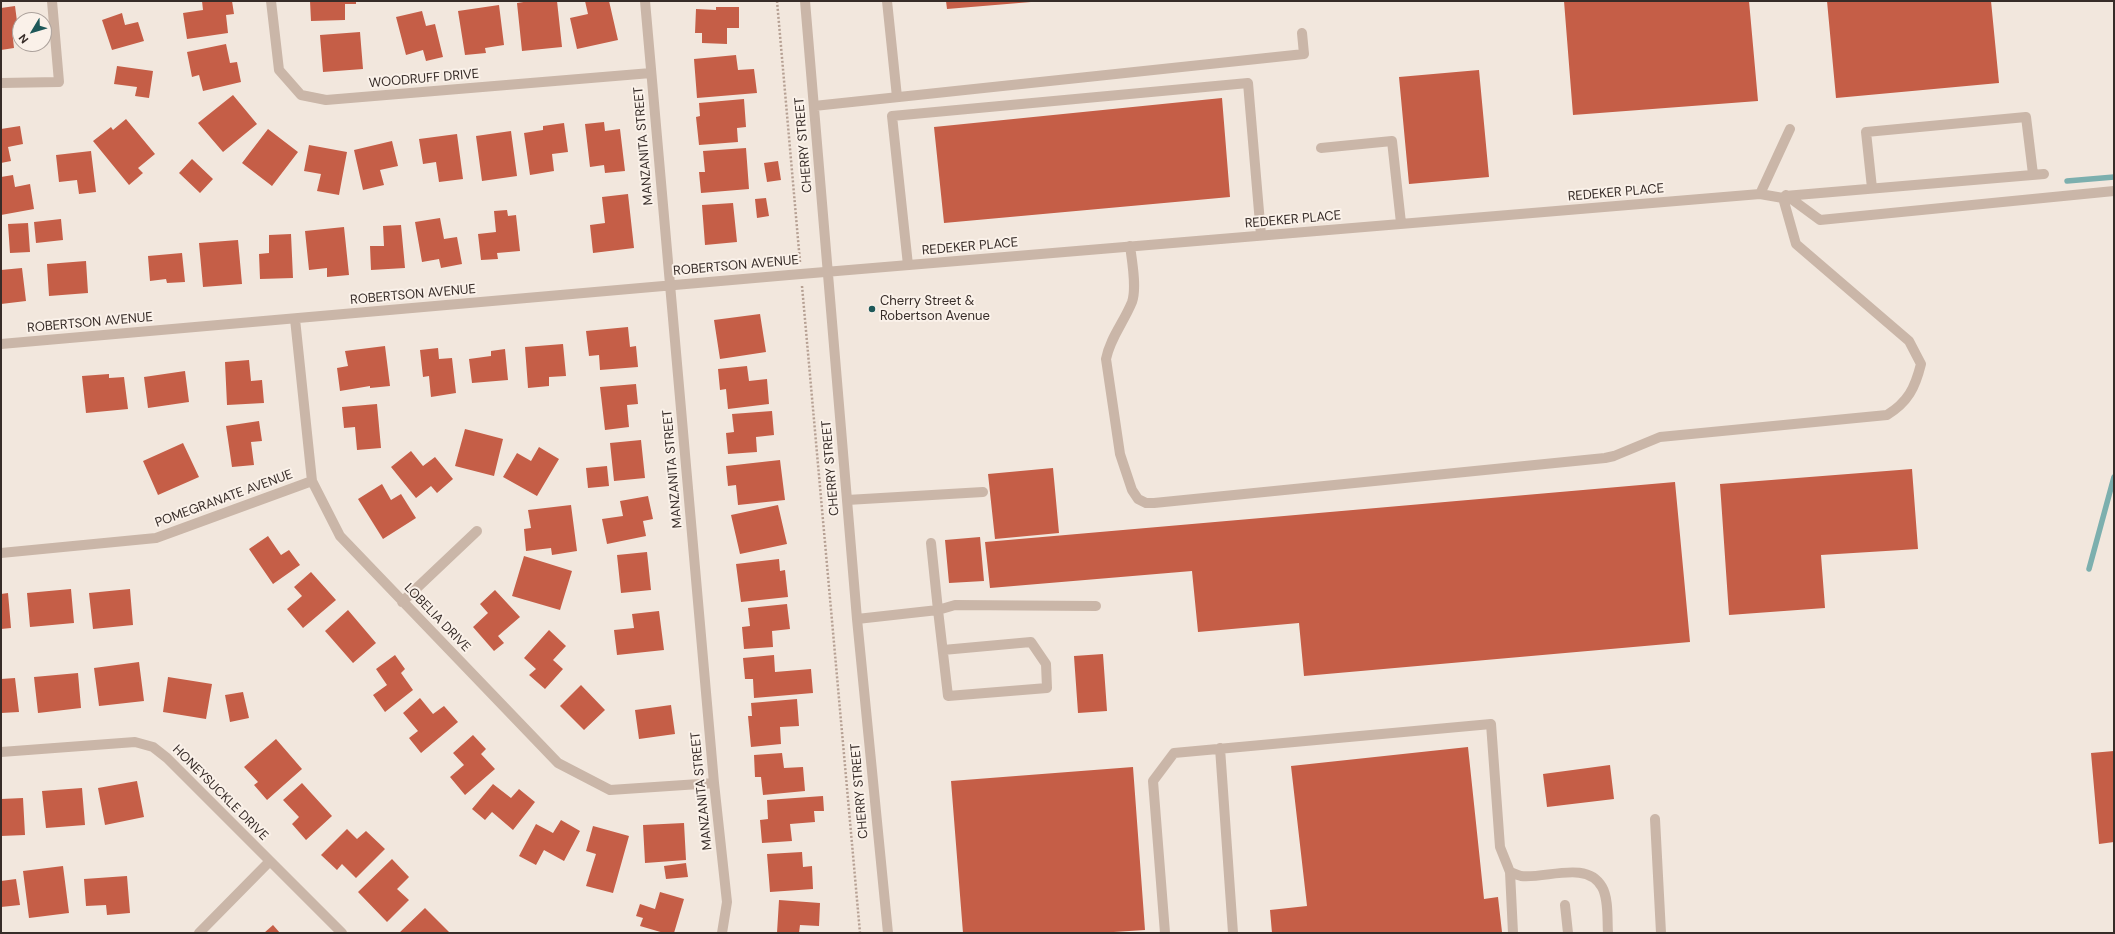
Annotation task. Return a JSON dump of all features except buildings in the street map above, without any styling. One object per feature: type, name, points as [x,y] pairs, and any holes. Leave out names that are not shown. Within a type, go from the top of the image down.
[{"type":"street","points":[[1,83],[59,82],[52,1]]},
{"type":"street","name":"WOODRUFF DRIVE","points":[[271,1],[279,70],[301,95],[326,100],[651,73]]},
{"type":"street","name":"MANZANITA STREET","points":[[645,1],[714,783],[727,902],[722,933]]},
{"type":"street","name":"CHERRY STREET","points":[[805,1],[857,619],[888,933]]},
{"type":"street","points":[[886,1],[897,97]]},
{"type":"street","points":[[814,106],[1304,54],[1302,33]]},
{"type":"street","points":[[908,265],[892,116],[1248,83],[1261,235]]},
{"type":"street","points":[[1872,188],[1866,132],[2026,116],[2033,174]]},
{"type":"street","points":[[1790,129],[1760,194],[1785,196],[2044,174]]},
{"type":"street","points":[[1321,148],[1392,141],[1401,224]]},
{"type":"street","points":[[1785,196],[1820,220],[2114,191]]},
{"type":"street","name":"REDEKER PLACE","points":[[828,272],[1760,194]]},
{"type":"street","points":[[1130,246],[1133,269],[1132,301],[1108,346],[1106,359],[1120,454],[1132,490],[1138,498],[1146,503],[1154,503],[1605,458],[1614,456],[1660,437],[1887,415],[1897,409],[1907,398],[1916,384],[1921,364],[1908,341],[1796,244],[1785,196]]},
{"type":"street","name":"ROBERTSON AVENUE","points":[[1,344],[828,272]]},
{"type":"street","name":"LOBELIA DRIVE","points":[[295,319],[312,481],[340,536],[558,763],[610,790],[714,783]]},
{"type":"street","name":"POMEGRANATE AVENUE","points":[[1,553],[156,538],[312,481]]},
{"type":"street","points":[[847,500],[983,492]]},
{"type":"street","points":[[402,602],[477,531]]},
{"type":"street","points":[[931,543],[948,696],[1047,688],[1046,664],[1031,642],[943,650]]},
{"type":"street","points":[[857,619],[938,610],[955,605],[1096,606]]},
{"type":"street","points":[[1165,933],[1154,781],[1174,753],[1491,724],[1500,847],[1510,872],[1513,933]]},
{"type":"street","name":"HONEYSUCKLE DRIVE","points":[[1,752],[135,742],[153,747],[167,758],[342,933]]},
{"type":"street","points":[[1220,748],[1233,933]]},
{"type":"street","points":[[1655,819],[1660,933]]},
{"type":"street","points":[[199,933],[270,861]]},
{"type":"street","points":[[1510,872],[1521,876],[1574,872],[1587,874],[1595,879],[1603,888],[1608,933]]},
{"type":"street","points":[[1565,906],[1568,933]]},
{"type":"path","points":[[777,1],[860,933]]},
{"type":"waterway","points":[[2067,181],[2114,177]]},
{"type":"waterway","points":[[2089,569],[2114,477]]},
{"type":"place","name":"Cherry Street & Robertson Avenue","points":[[872,309]]}]
